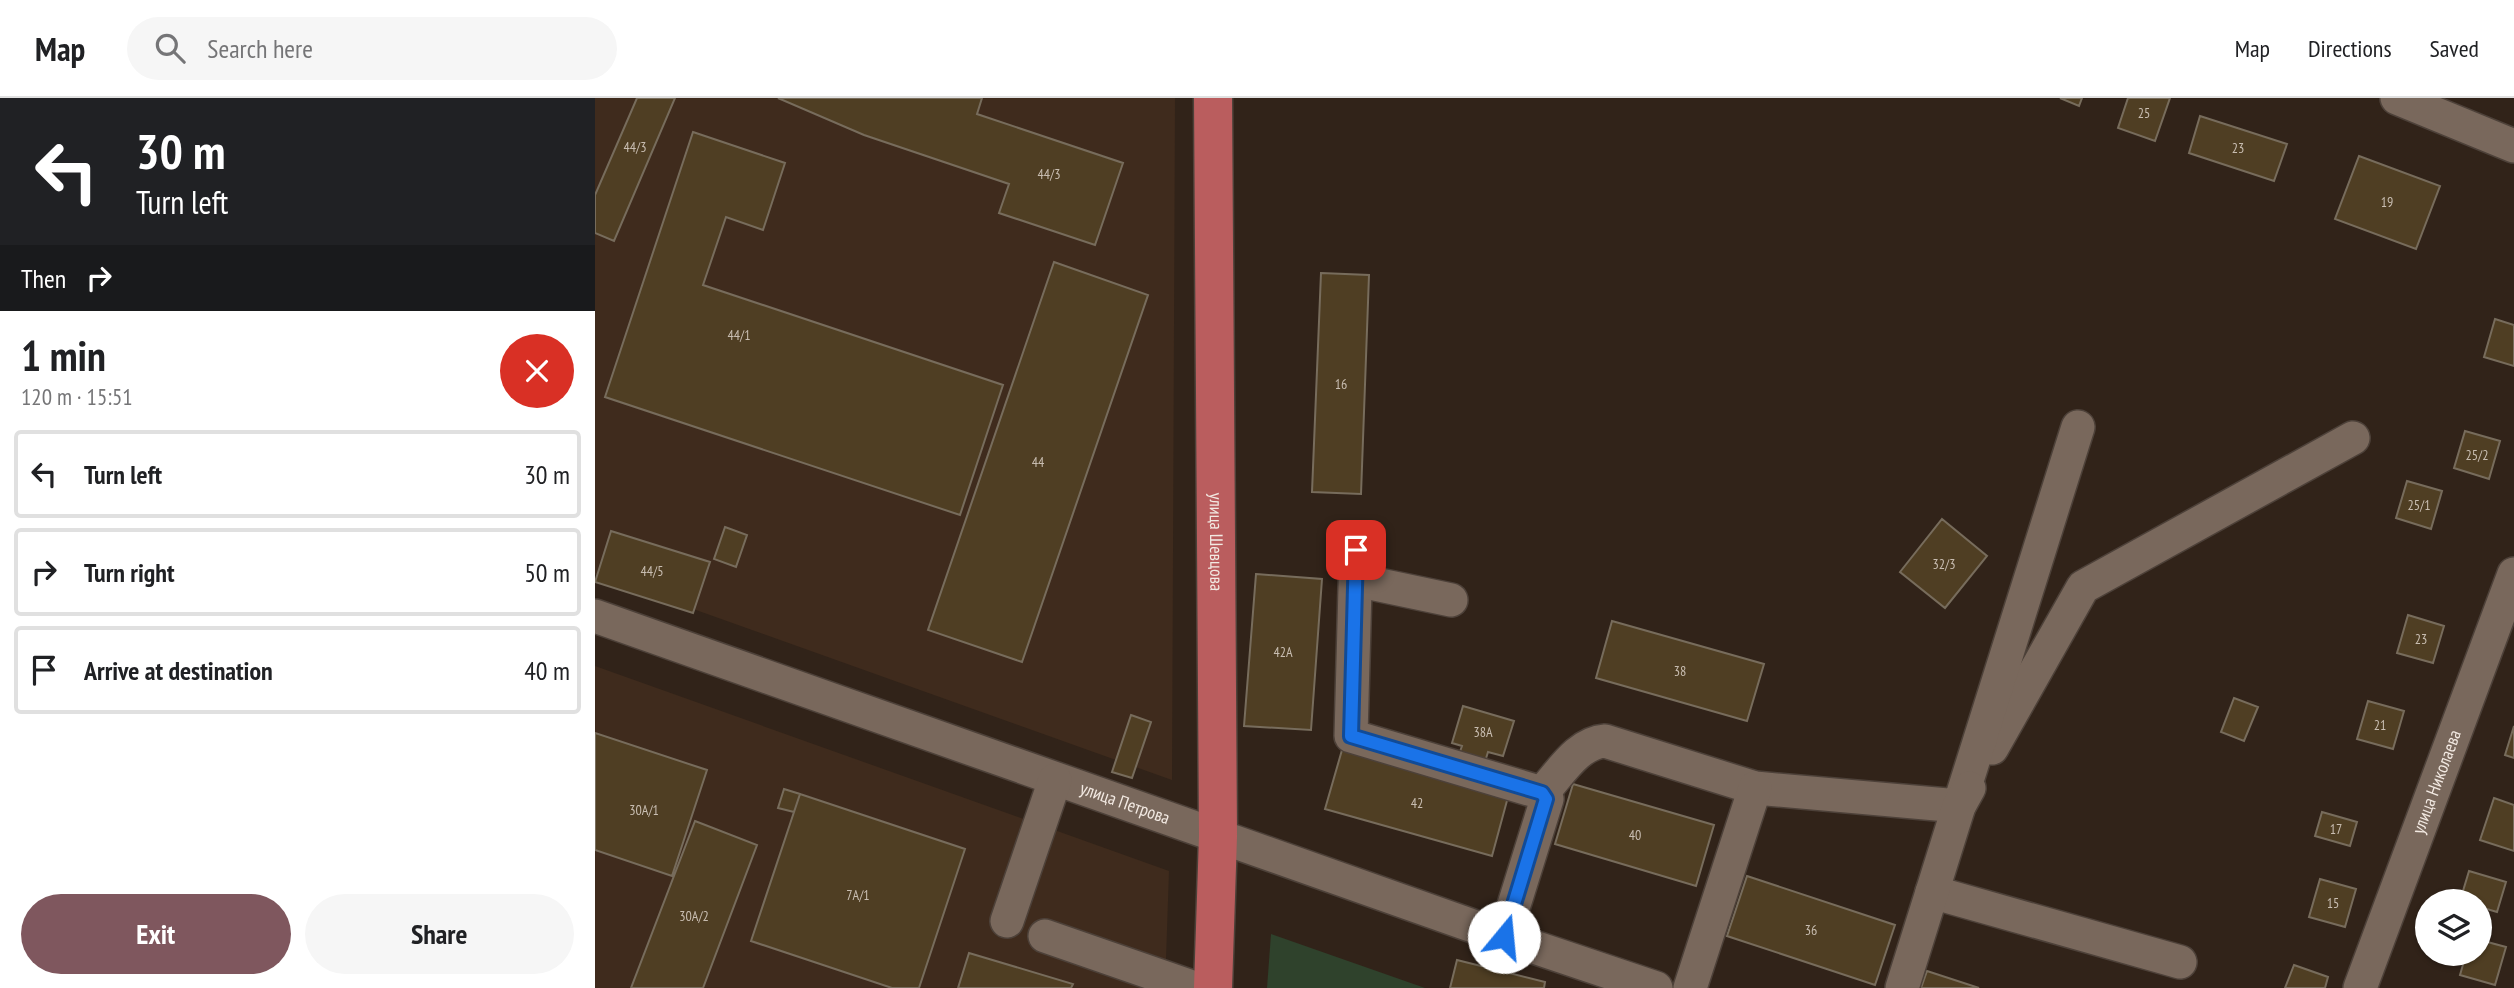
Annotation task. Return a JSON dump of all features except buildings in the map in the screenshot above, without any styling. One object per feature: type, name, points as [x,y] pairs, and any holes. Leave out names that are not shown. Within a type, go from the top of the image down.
[{"type":"main road","name":"улица Шевцова","points":[[1213,98],[1218,836],[1213,988]]},
{"type":"street","points":[[2397,98],[2514,146]]},
{"type":"street","points":[[1902,988],[2078,427]]},
{"type":"street","points":[[1959,806],[2083,587],[2353,438]]},
{"type":"street","points":[[1451,600],[1356,565],[1351,736],[1542,793],[1546,799],[1504,937]]},
{"type":"street","name":"улица Николаева","points":[[2360,988],[2514,574]]},
{"type":"street","name":"улица Петрова","points":[[595,616],[1055,780],[1656,988]]},
{"type":"street","points":[[1542,793],[1573,757],[1593,742],[1605,741],[1755,788],[1959,806]]},
{"type":"street","points":[[1007,921],[1055,780]]},
{"type":"street","points":[[1690,988],[1755,788]]},
{"type":"street","points":[[1932,892],[2180,962]]},
{"type":"street","points":[[1045,936],[1195,988]]},
{"type":"shaded area","points":[[595,98],[1175,98],[1172,780],[595,574]]},
{"type":"shaded area","points":[[595,666],[1169,871],[1165,988],[595,988]]},
{"type":"green space","points":[[1271,934],[1425,988],[1267,988]]},
{"type":"route","points":[[1356,550],[1351,736],[1545,796],[1504,937]]}]
